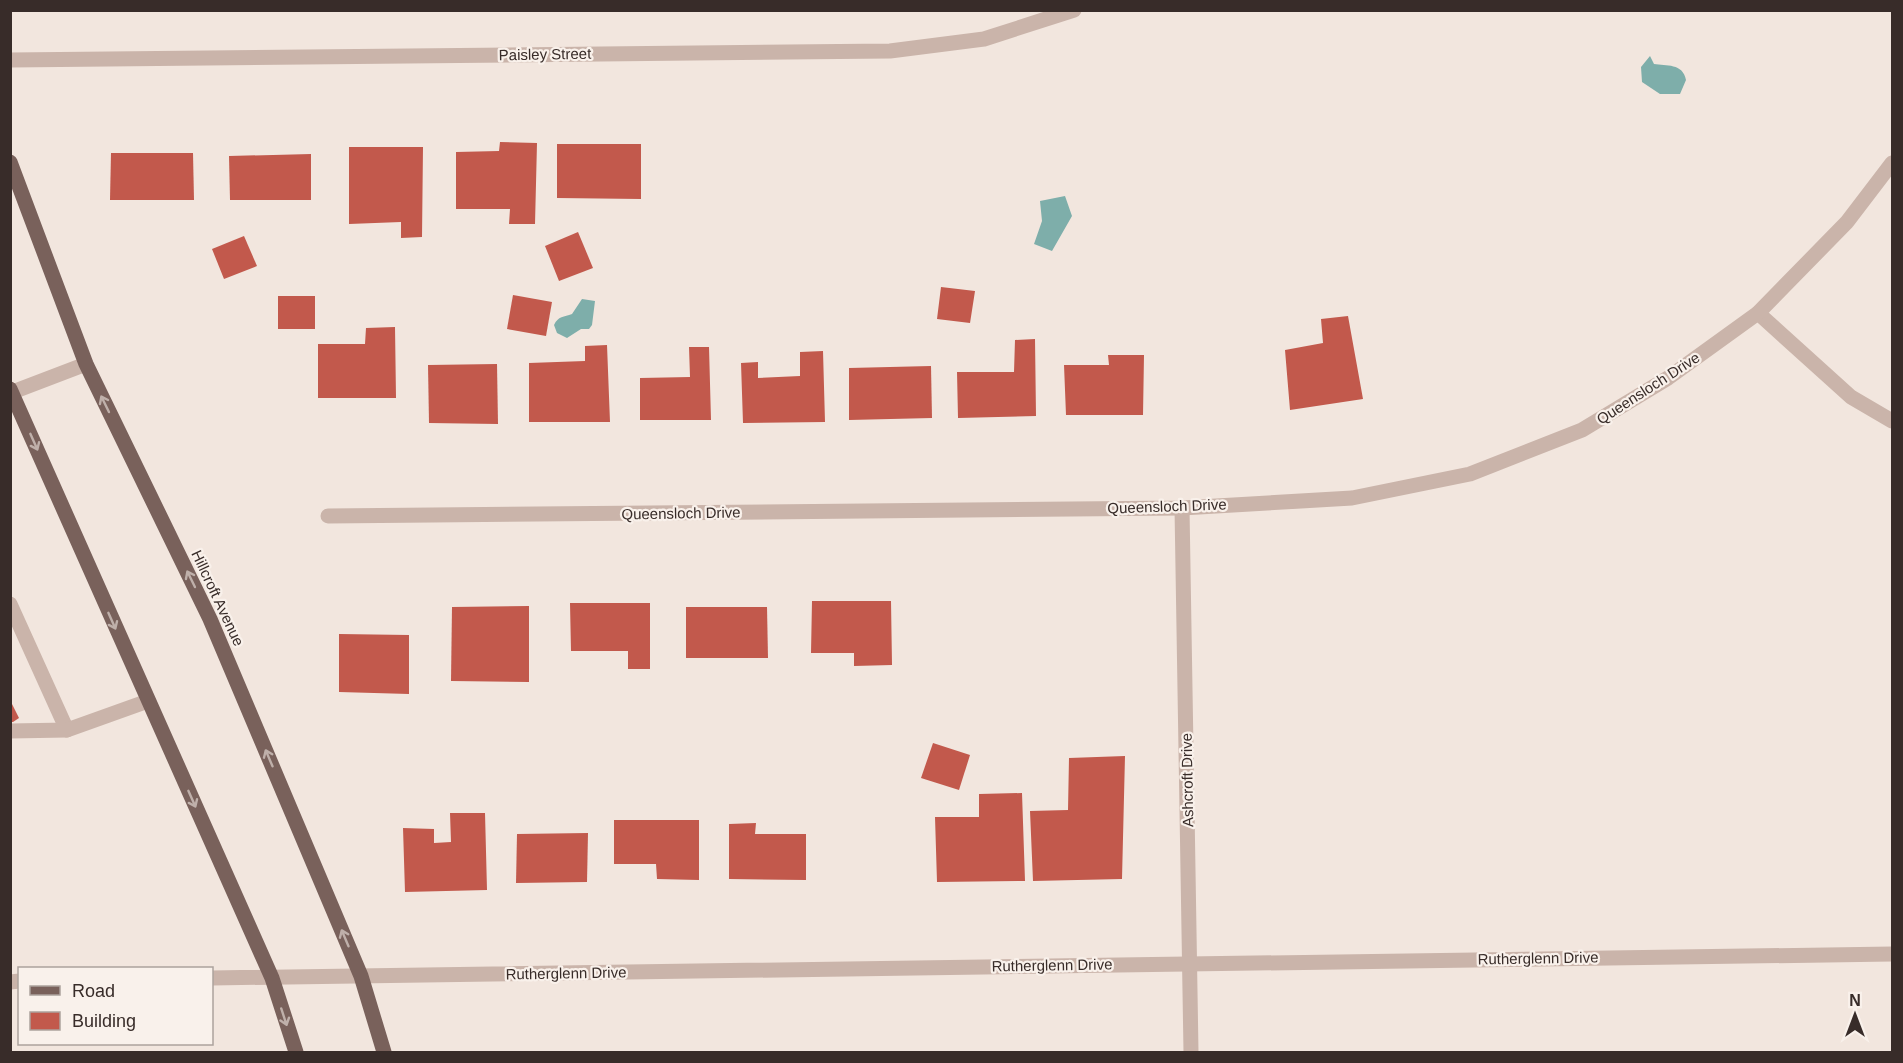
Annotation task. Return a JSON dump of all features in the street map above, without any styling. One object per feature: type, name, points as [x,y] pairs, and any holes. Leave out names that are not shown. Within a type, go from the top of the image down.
[{"type":"main road","name":"Hillcroft Avenue","points":[[10,162],[86,364],[210,619],[361,976],[384,1053]]},
{"type":"main road","points":[[11,391],[272,978],[296,1053]]},
{"type":"street","name":"Paisley Street","points":[[10,60],[890,51],[984,39],[1074,10]]},
{"type":"street","name":"Queensloch Drive","points":[[328,516],[1182,507],[1352,498],[1470,474],[1582,430],[1668,378],[1758,313],[1847,222],[1893,163]]},
{"type":"street","points":[[1758,313],[1851,397],[1893,421]]},
{"type":"street","points":[[11,391],[86,364]]},
{"type":"street","name":"Ashcroft Drive","points":[[1182,507],[1191,1053]]},
{"type":"street","points":[[10,604],[67,730]]},
{"type":"street","points":[[10,731],[67,730],[148,701]]},
{"type":"street","name":"Rutherglenn Drive","points":[[213,978],[1190,962],[1893,954]]},
{"type":"water","points":[[1650,56],[1654,64],[1673,66],[1681,71],[1686,80],[1680,94],[1660,94],[1642,82],[1641,67]]},
{"type":"water","points":[[1065,196],[1072,216],[1052,251],[1034,244],[1042,221],[1040,201]]},
{"type":"water","points":[[582,299],[595,301],[592,325],[589,329],[581,329],[567,338],[557,333],[554,325],[557,320],[572,314]]},
{"type":"building","points":[[500,142],[537,143],[535,224],[509,224],[510,209],[456,209],[456,152],[499,151]]},
{"type":"building","points":[[557,144],[641,144],[641,199],[557,198]]},
{"type":"building","points":[[349,147],[423,147],[422,237],[401,238],[401,222],[349,224]]},
{"type":"building","points":[[111,153],[193,153],[194,200],[110,200]]},
{"type":"building","points":[[311,154],[311,200],[230,200],[229,156]]},
{"type":"building","points":[[578,232],[593,268],[559,281],[545,246]]},
{"type":"building","points":[[244,236],[257,266],[224,279],[212,249]]},
{"type":"building","points":[[941,287],[975,291],[970,323],[937,319]]},
{"type":"building","points":[[513,295],[552,302],[546,336],[507,329]]},
{"type":"building","points":[[278,296],[315,296],[315,329],[278,329]]},
{"type":"building","points":[[1348,316],[1363,399],[1290,410],[1285,350],[1323,343],[1321,319]]},
{"type":"building","points":[[395,327],[396,398],[318,398],[318,344],[365,344],[366,328]]},
{"type":"building","points":[[1035,339],[1036,416],[958,418],[957,372],[1014,372],[1015,340]]},
{"type":"building","points":[[607,345],[610,422],[529,422],[529,363],[585,361],[585,346]]},
{"type":"building","points":[[689,347],[709,347],[711,420],[640,420],[640,378],[690,377]]},
{"type":"building","points":[[823,351],[825,422],[743,423],[741,363],[758,362],[758,378],[800,376],[800,352]]},
{"type":"building","points":[[1108,355],[1144,355],[1143,415],[1066,415],[1064,365],[1109,365]]},
{"type":"building","points":[[497,364],[498,424],[429,423],[428,365]]},
{"type":"building","points":[[931,366],[932,418],[849,420],[849,368]]},
{"type":"building","points":[[812,601],[891,601],[892,665],[854,666],[854,653],[811,653]]},
{"type":"building","points":[[570,603],[650,603],[650,669],[628,669],[628,651],[571,651]]},
{"type":"building","points":[[529,606],[529,682],[451,681],[452,607]]},
{"type":"building","points":[[686,607],[767,607],[768,658],[686,658]]},
{"type":"building","points":[[339,634],[409,635],[409,694],[339,692]]},
{"type":"building","points":[[10,700],[19,718],[13,722],[10,722]]},
{"type":"building","points":[[933,743],[970,755],[959,790],[921,778]]},
{"type":"building","points":[[1125,756],[1122,879],[1033,881],[1030,811],[1068,810],[1069,758]]},
{"type":"building","points":[[1022,793],[1025,881],[937,882],[935,817],[979,817],[979,794]]},
{"type":"building","points":[[450,813],[485,813],[487,890],[405,892],[403,828],[434,829],[434,843],[451,842]]},
{"type":"building","points":[[614,820],[699,820],[699,880],[657,879],[656,864],[614,864]]},
{"type":"building","points":[[756,823],[755,834],[806,834],[806,880],[729,879],[729,824]]},
{"type":"building","points":[[588,833],[587,882],[516,883],[517,834]]}]
